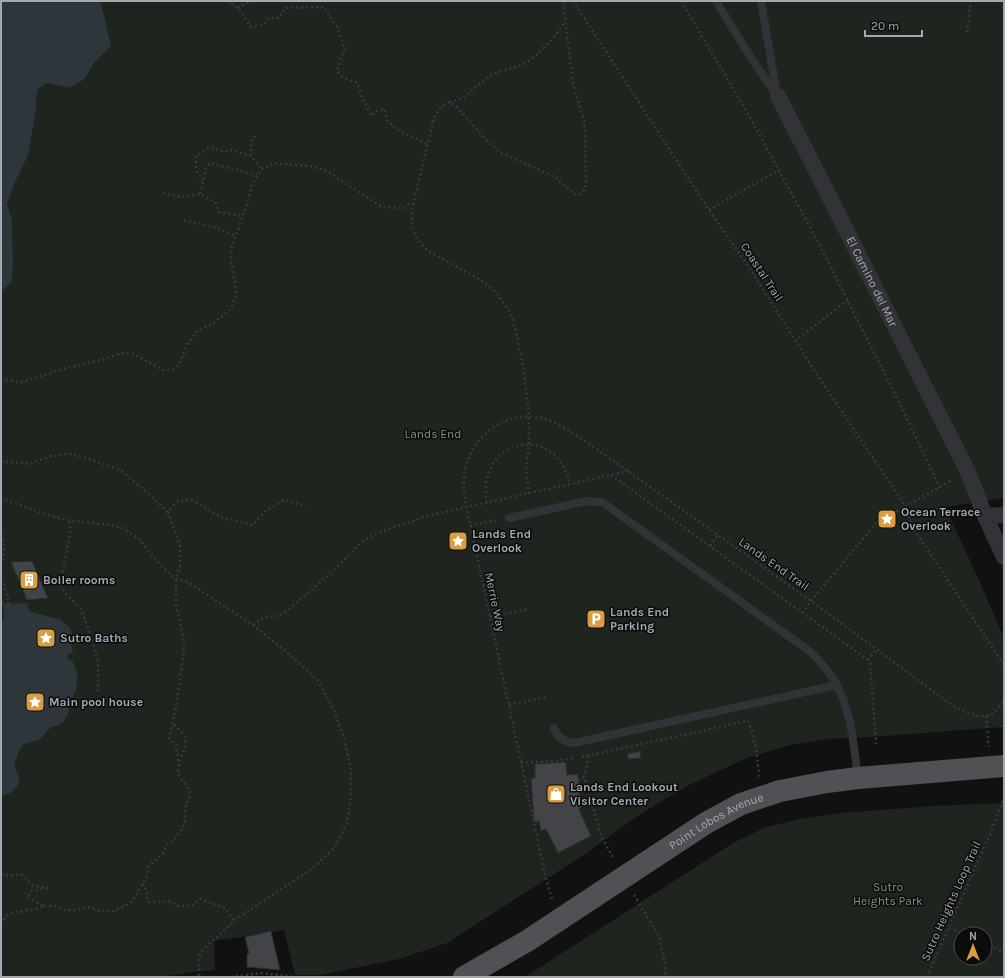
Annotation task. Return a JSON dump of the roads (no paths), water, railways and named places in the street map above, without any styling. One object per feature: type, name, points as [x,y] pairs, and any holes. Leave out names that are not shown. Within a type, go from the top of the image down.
[{"type":"main road","name":"Point Lobos Avenue","points":[[464,977],[527,941],[717,816],[741,804],[803,785],[858,778],[999,766]]},
{"type":"street","name":"El Camino del Mar","points":[[778,96],[968,472],[985,516],[1004,556]]},
{"type":"street","points":[[985,516],[1004,515]]},
{"type":"lane","points":[[716,1],[756,66],[778,96]]},
{"type":"lane","name":"El Camino del Mar","points":[[761,1],[778,96]]},
{"type":"lane","points":[[509,518],[597,501],[606,505],[808,650],[824,666],[837,685],[846,707],[850,721],[858,778]]},
{"type":"lane","points":[[554,728],[557,736],[562,740],[574,743],[837,685]]},
{"type":"place","name":"Ocean Terrace Overlook","points":[[887,519]]},
{"type":"place","name":"Lands End Overlook","points":[[458,541]]},
{"type":"place","name":"Boiler rooms","points":[[29,580]]},
{"type":"place","name":"Lands End Parking","points":[[596,619]]},
{"type":"place","name":"Sutro Baths","points":[[46,638]]},
{"type":"place","name":"Main pool house","points":[[35,702]]},
{"type":"place","name":"Lands End Lookout Visitor Center","points":[[556,794]]},
{"type":"park label","name":"Lands End","points":[[433,434]]},
{"type":"park label","name":"Sutro Heights Park","points":[[888,894]]}]
